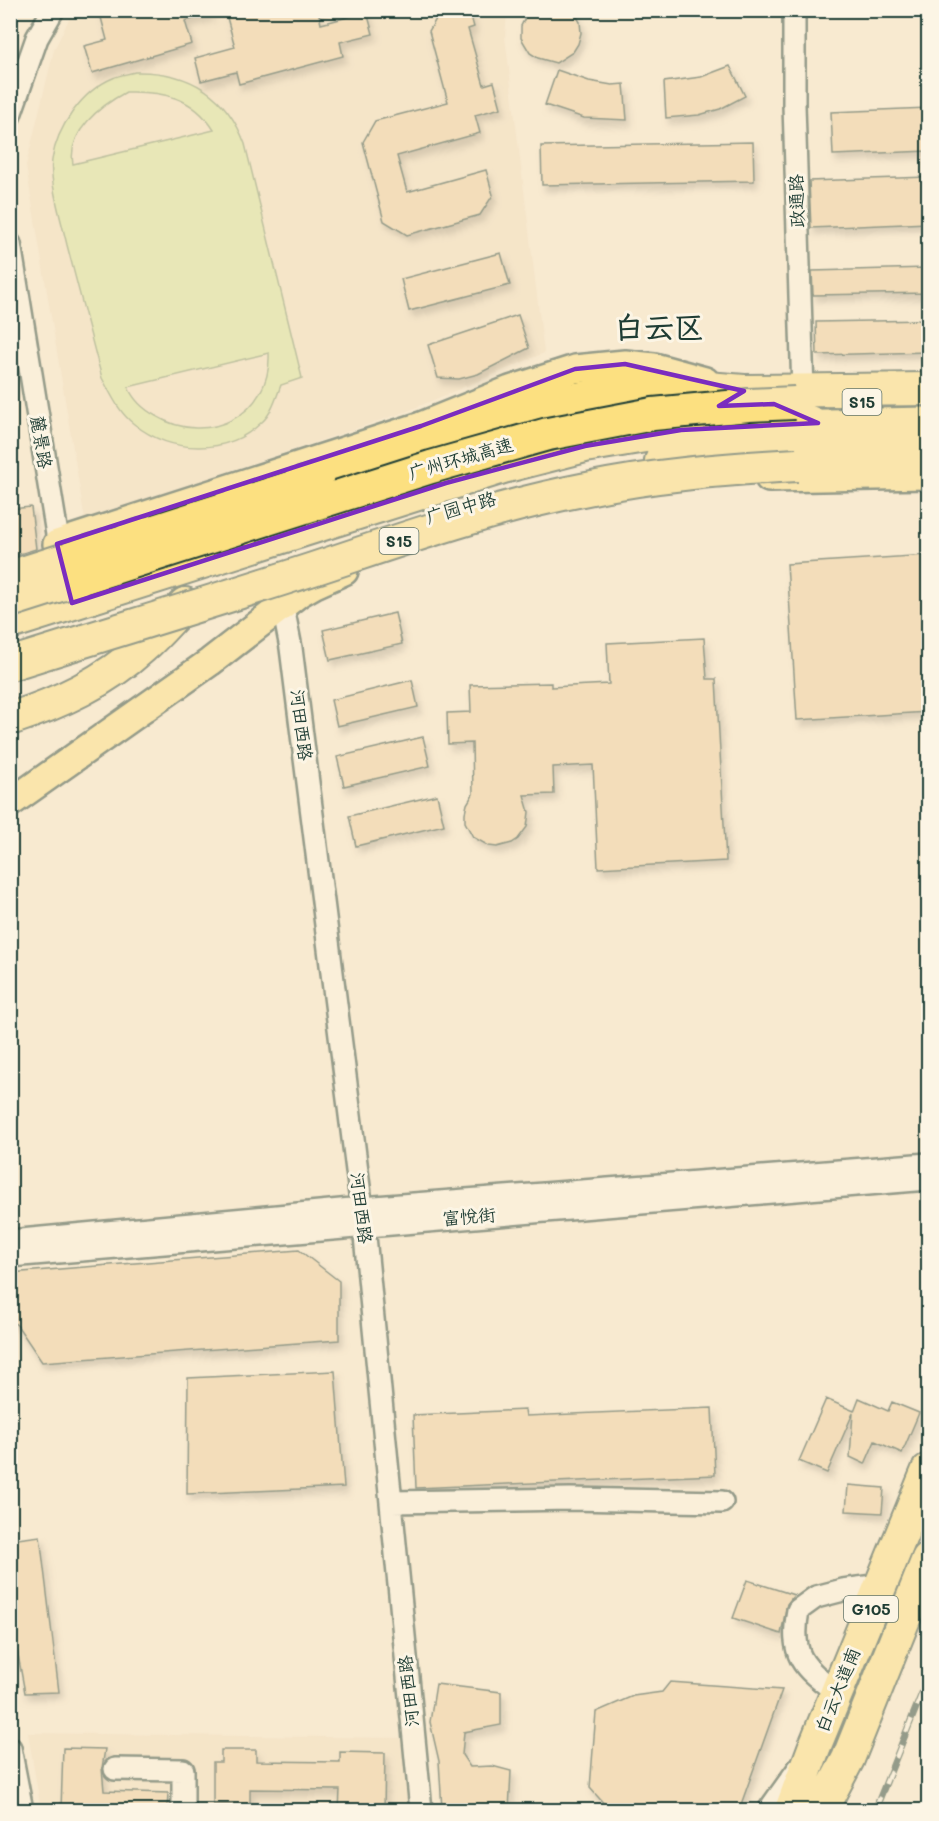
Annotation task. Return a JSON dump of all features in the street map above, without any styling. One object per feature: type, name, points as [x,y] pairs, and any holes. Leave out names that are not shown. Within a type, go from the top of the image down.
[{"type":"highway","points":[[10,577],[494,422],[597,394],[666,386],[744,392],[928,389]]},
{"type":"highway","points":[[681,430],[744,392]]},
{"type":"highway","name":"广州环城高速","points":[[10,602],[431,467],[571,429],[653,414],[726,407],[795,403],[928,401]]},
{"type":"highway","name":"广园中路","points":[[10,623],[68,589],[343,516],[446,483],[532,459],[626,438],[681,430]]},
{"type":"highway","name":"广园中路","points":[[10,652],[378,533],[568,478],[651,463],[734,453],[928,448]]},
{"type":"highway","name":"S15","points":[[10,664],[431,531],[519,505],[582,490],[726,469],[928,462]]},
{"type":"highway","points":[[10,719],[41,709],[79,692],[114,671],[144,647],[196,592]]},
{"type":"highway","name":"白云大道南","points":[[791,1810],[814,1748],[928,1470]]},
{"type":"highway","name":"白云大道南","points":[[821,1810],[848,1759],[928,1559]]},
{"type":"main road","points":[[57,544],[421,426],[510,390],[575,369],[625,364],[654,367],[744,392],[818,423]]},
{"type":"main road","name":"广园中路","points":[[681,430],[818,423],[928,421]]},
{"type":"main road","points":[[677,486],[734,453]]},
{"type":"main road","points":[[10,592],[68,589],[266,508],[393,470],[429,462],[490,457],[532,459]]},
{"type":"main road","points":[[10,803],[210,662],[313,585],[335,574],[426,544],[559,508],[677,486],[768,478],[928,475]]},
{"type":"main road","points":[[266,508],[343,516]]},
{"type":"main road","points":[[378,533],[426,544]]},
{"type":"main road","points":[[196,592],[283,607]]},
{"type":"street","points":[[10,115],[37,38],[53,10]]},
{"type":"street","name":"政通路","points":[[794,10],[794,105],[803,391]]},
{"type":"street","name":"麓景路","points":[[10,244],[57,544],[68,589]]},
{"type":"street","name":"河田西路","points":[[283,607],[291,648],[363,1217],[421,1810]]},
{"type":"street","name":"富悦街","points":[[10,1256],[231,1229],[928,1164]]},
{"type":"street","name":"富悦街","points":[[363,1217],[928,1179]]},
{"type":"street","name":"富悦街","points":[[10,1241],[231,1229]]},
{"type":"street","points":[[392,1502],[570,1499],[722,1502]]},
{"type":"street","points":[[837,1692],[816,1677],[798,1656],[795,1629],[798,1610],[816,1597],[843,1590],[881,1585]]},
{"type":"street","points":[[10,1748],[22,1810]]},
{"type":"street","points":[[769,1810],[814,1748]]},
{"type":"street","points":[[838,1810],[848,1759]]},
{"type":"street","points":[[115,1769],[183,1770],[183,1810]]},
{"type":"highlighted area","points":[[625,364],[744,391],[719,406],[774,404],[818,423],[681,430],[585,446],[446,483],[72,603],[57,544],[421,426],[575,369]]},
{"type":"shaded area","points":[[73,11],[507,11],[505,37],[544,353],[405,412],[85,520],[26,166],[54,50]]},
{"type":"shaded area","points":[[28,1733],[402,1738],[408,1810],[41,1810]]},
{"type":"green space","points":[[135,72],[172,76],[203,88],[227,111],[237,126],[245,144],[302,378],[281,385],[268,414],[248,433],[232,441],[216,445],[182,446],[165,441],[134,424],[116,403],[102,378],[56,202],[52,179],[52,160],[65,123],[81,101],[91,92],[113,78]],"holes":[[[126,92],[152,93],[176,98],[197,110],[214,130],[73,164],[72,152],[80,131],[96,112]],[[269,353],[267,375],[260,393],[248,408],[233,419],[215,426],[196,428],[176,425],[156,416],[139,404],[128,387]]]},
{"type":"building","points":[[99,10],[210,10],[211,14],[185,21],[192,44],[92,73],[84,46],[107,40]]},
{"type":"building","points":[[225,10],[318,10],[321,24],[367,12],[373,34],[340,42],[343,56],[239,84],[236,72],[201,81],[195,58],[235,47]]},
{"type":"building","points":[[469,10],[474,27],[468,29],[484,85],[494,82],[501,108],[475,115],[480,133],[397,156],[407,192],[486,170],[493,195],[480,215],[407,235],[384,221],[363,142],[375,121],[448,102],[429,31],[440,12]]},
{"type":"building","points":[[529,10],[573,10],[580,22],[581,33],[573,52],[556,63],[530,53],[521,38],[521,26]]},
{"type":"building","points":[[730,66],[745,96],[720,109],[699,115],[666,118],[664,82],[701,77]]},
{"type":"building","points":[[557,70],[589,81],[612,85],[624,84],[627,120],[584,118],[545,105]]},
{"type":"building","points":[[928,108],[928,151],[833,155],[831,112]]},
{"type":"building","points":[[753,142],[754,181],[542,185],[541,146]]},
{"type":"building","points":[[928,177],[928,223],[811,228],[809,181]]},
{"type":"building","points":[[501,253],[510,285],[409,311],[401,279]]},
{"type":"building","points":[[928,268],[928,293],[813,295],[812,271]]},
{"type":"building","points":[[518,315],[529,348],[478,374],[459,379],[438,378],[428,345]]},
{"type":"building","points":[[928,320],[928,352],[817,355],[816,322]]},
{"type":"building","points":[[31,507],[36,549],[10,557],[10,509]]},
{"type":"building","points":[[928,555],[928,712],[797,720],[787,564]]},
{"type":"building","points":[[395,613],[402,644],[330,660],[323,630]]},
{"type":"building","points":[[704,638],[707,679],[716,679],[726,861],[598,868],[593,765],[553,767],[554,794],[524,795],[529,812],[527,827],[512,843],[497,847],[489,846],[473,837],[465,822],[467,804],[473,794],[472,743],[448,744],[447,713],[471,712],[470,685],[551,683],[551,687],[609,684],[607,643]]},
{"type":"building","points":[[412,680],[418,707],[337,726],[331,700]]},
{"type":"building","points":[[423,737],[430,766],[344,786],[337,757]]},
{"type":"building","points":[[437,795],[444,825],[356,846],[349,816]]},
{"type":"building","points":[[299,1250],[339,1281],[339,1340],[42,1362],[17,1325],[10,1320],[10,1273]]},
{"type":"building","points":[[335,1371],[344,1487],[187,1494],[188,1378]]},
{"type":"building","points":[[859,1398],[888,1411],[892,1402],[919,1413],[902,1453],[875,1441],[865,1464],[850,1457],[853,1413],[827,1473],[799,1461],[826,1399],[854,1411]]},
{"type":"building","points":[[712,1408],[715,1475],[416,1488],[413,1415],[525,1410],[526,1416]]},
{"type":"building","points":[[848,1485],[884,1488],[882,1513],[846,1511]]},
{"type":"building","points":[[40,1536],[59,1692],[25,1693],[10,1611],[10,1540]]},
{"type":"building","points":[[747,1580],[794,1595],[787,1604],[781,1634],[733,1618]]},
{"type":"building","points":[[670,1682],[782,1690],[739,1810],[607,1807],[590,1788],[596,1712],[633,1696],[662,1692]]},
{"type":"building","points":[[436,1684],[501,1692],[501,1725],[464,1732],[462,1755],[470,1767],[492,1766],[511,1771],[509,1810],[442,1809],[439,1761],[430,1722]]},
{"type":"building","points":[[63,1748],[105,1749],[102,1768],[104,1791],[168,1793],[167,1810],[61,1810]]},
{"type":"building","points":[[221,1750],[256,1750],[256,1761],[340,1762],[340,1752],[385,1753],[384,1810],[339,1810],[340,1790],[250,1789],[250,1805],[213,1805],[213,1762],[221,1762]]},
{"type":"railway","points":[[875,1810],[928,1678]]},
{"type":"district","name":"白云区","points":[[659,328]]}]
